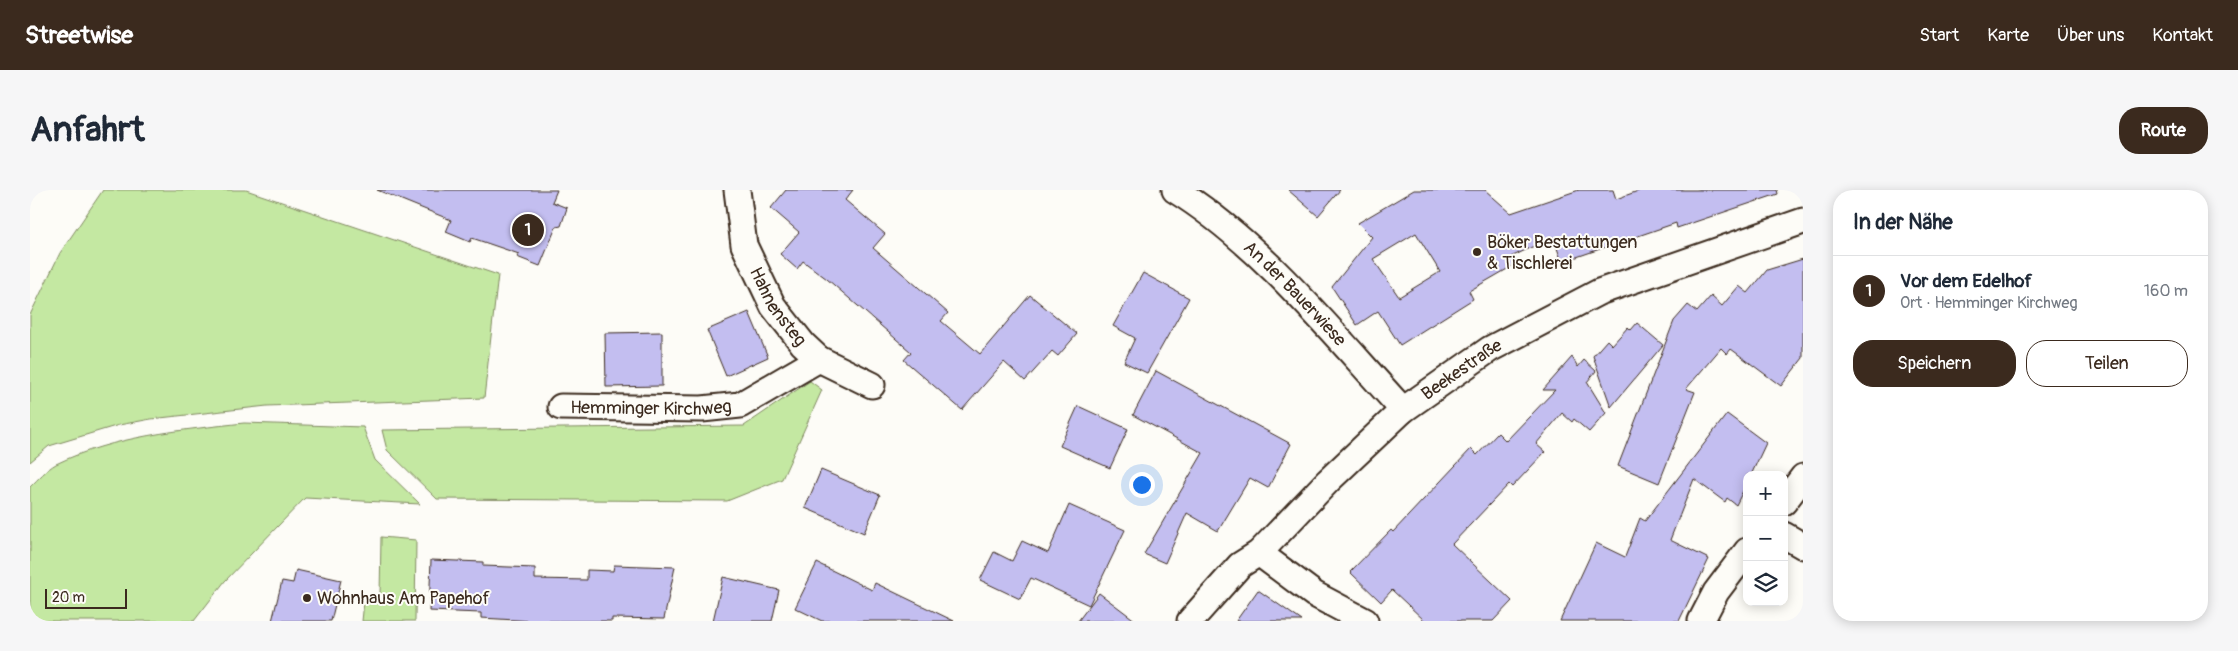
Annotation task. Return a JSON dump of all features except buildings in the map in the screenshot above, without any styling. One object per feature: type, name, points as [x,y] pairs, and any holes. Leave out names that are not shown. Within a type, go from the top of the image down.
[{"type":"street","name":"Hahnensteg","points":[[737,190],[744,245],[773,306],[803,344],[819,359],[872,385]]},
{"type":"street","name":"An der Bauerwiese","points":[[1175,190],[1244,242],[1310,308],[1403,410]]},
{"type":"street","name":"Beekestraße","points":[[1190,621],[1240,564],[1259,553],[1328,481],[1403,410],[1490,349],[1599,292],[1803,221]]},
{"type":"street","name":"Hemminger Kirchweg","points":[[561,407],[702,409],[740,405],[819,359]]},
{"type":"street","points":[[1788,497],[1803,477]]},
{"type":"street","points":[[1788,537],[1803,546]]},
{"type":"street","points":[[1259,553],[1314,594],[1365,621]]},
{"type":"street","points":[[1701,621],[1716,592],[1743,556]]},
{"type":"green space","points":[[103,190],[246,190],[498,275],[484,398],[267,406],[151,419],[119,425],[49,446],[30,462],[30,315],[60,253]]},
{"type":"green space","points":[[810,381],[822,390],[782,479],[727,501],[437,499],[387,450],[382,430],[744,426]]},
{"type":"green space","points":[[244,423],[363,427],[375,460],[420,504],[305,498],[225,581],[194,621],[30,621],[30,487],[43,474],[56,464],[78,454],[124,441],[172,432]]},
{"type":"green space","points":[[381,537],[416,540],[415,621],[362,621],[364,602],[380,596]]},
{"type":"place","name":"Vor dem Edelhof","points":[[528,230]]},
{"type":"place","name":"Böker Bestattungen & Tischlerei","points":[[1477,252]]},
{"type":"place","name":"Wohnhaus Am Papehof","points":[[307,598]]}]
